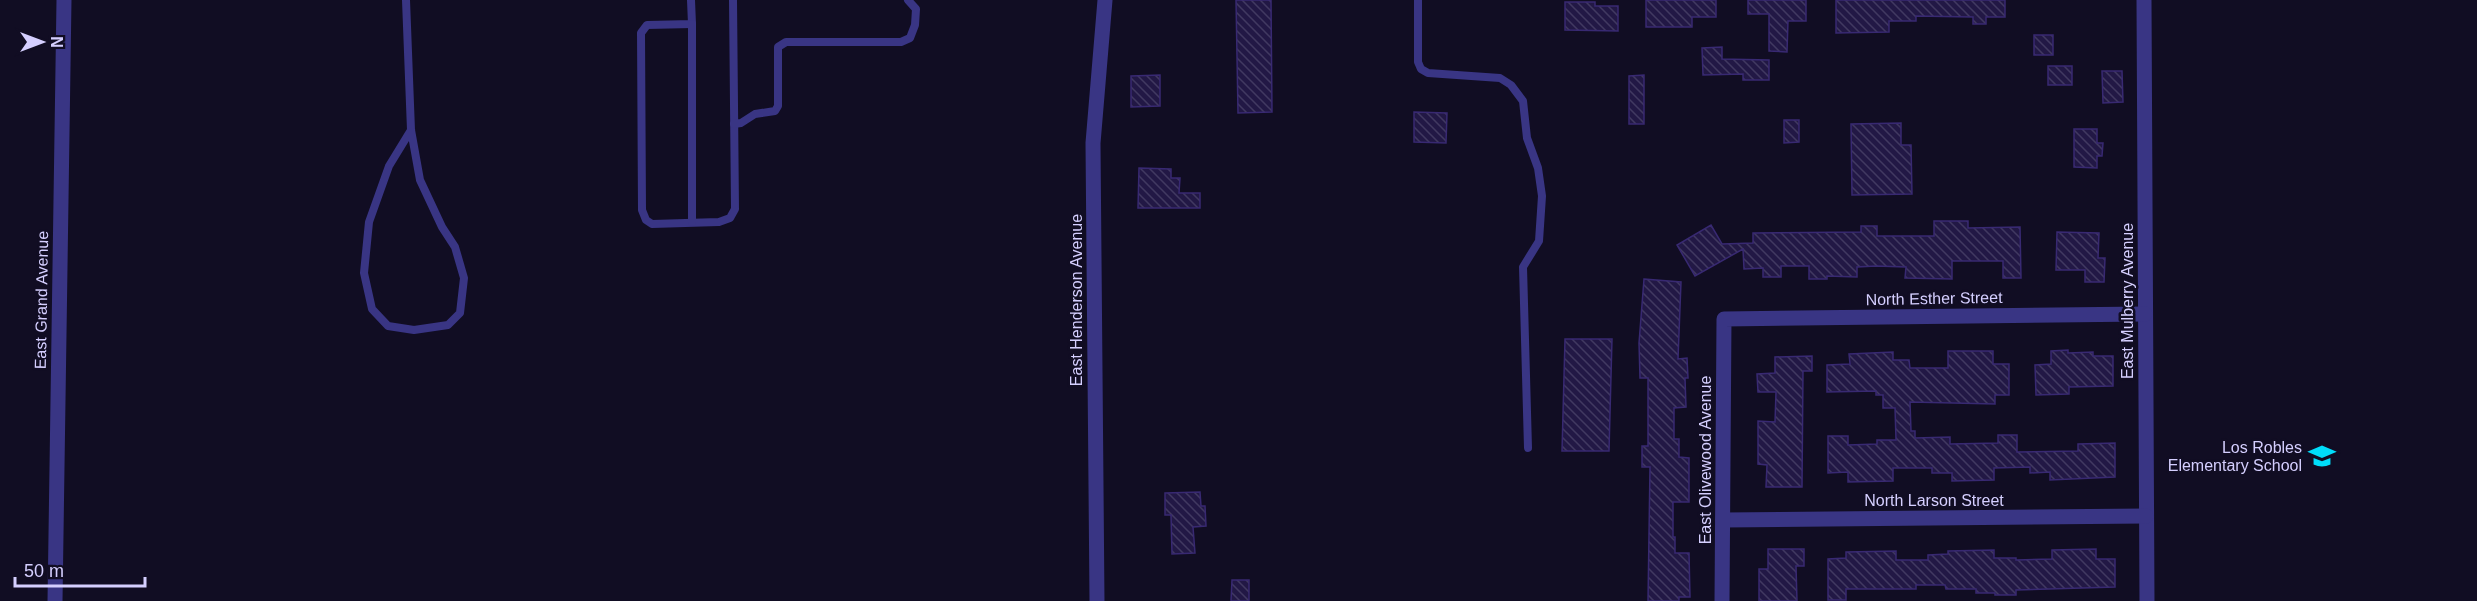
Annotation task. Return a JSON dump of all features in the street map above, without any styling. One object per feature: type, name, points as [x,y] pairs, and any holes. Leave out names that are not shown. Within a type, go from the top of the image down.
[{"type":"street","name":"East Grand Avenue","points":[[55,601],[64,0]]},
{"type":"street","name":"East Henderson Avenue","points":[[1097,601],[1093,143],[1105,0]]},
{"type":"street","name":"East Mulberry Avenue","points":[[2144,0],[2147,601]]},
{"type":"street","name":"North Esther Street","points":[[1724,319],[2145,314]]},
{"type":"street","name":"East Olivewood Avenue","points":[[1722,601],[1724,319]]},
{"type":"street","name":"North Larson Street","points":[[1723,520],[2146,516]]},
{"type":"lane","points":[[406,0],[411,130],[420,180],[442,227],[455,247],[464,279],[460,313],[448,325],[414,330],[388,326],[372,309],[364,273],[369,222],[389,166],[411,130]]},
{"type":"lane","points":[[691,0],[692,222]]},
{"type":"lane","points":[[692,24],[647,26],[641,33],[642,210],[646,220],[652,224],[719,222],[730,218],[735,209],[732,0]]},
{"type":"lane","points":[[734,124],[741,123],[755,114],[775,111],[778,106],[778,47],[786,42],[901,42],[910,38],[915,25],[916,9],[908,0]]},
{"type":"lane","points":[[1418,0],[1420,69],[1428,73],[1500,78],[1511,84],[1523,101],[1527,138],[1538,168],[1542,196],[1539,241],[1523,267],[1528,448]]},
{"type":"building","points":[[1236,0],[1271,0],[1272,112],[1238,113]]},
{"type":"building","points":[[1646,0],[1716,0],[1716,17],[1692,17],[1692,27],[1646,27]]},
{"type":"building","points":[[1748,0],[1806,0],[1806,21],[1788,21],[1787,52],[1769,51],[1769,14],[1748,14]]},
{"type":"building","points":[[1836,0],[2005,0],[2005,17],[1986,17],[1986,24],[1973,24],[1973,17],[1916,16],[1916,21],[1889,21],[1889,32],[1836,33]]},
{"type":"building","points":[[1565,2],[1595,2],[1595,6],[1618,6],[1618,31],[1565,30]]},
{"type":"building","points":[[2034,35],[2053,35],[2053,55],[2034,55]]},
{"type":"building","points":[[1722,47],[1722,59],[1769,60],[1769,80],[1743,80],[1743,74],[1703,75],[1702,48]]},
{"type":"building","points":[[2048,66],[2072,66],[2072,85],[2048,85]]},
{"type":"building","points":[[2102,71],[2122,71],[2123,102],[2103,103]]},
{"type":"building","points":[[1160,75],[1160,106],[1131,107],[1131,76]]},
{"type":"building","points":[[1644,75],[1644,124],[1629,124],[1629,76]]},
{"type":"building","points":[[1414,112],[1447,113],[1446,143],[1414,142]]},
{"type":"building","points":[[1784,120],[1799,120],[1799,142],[1784,143]]},
{"type":"building","points":[[1901,123],[1901,145],[1911,145],[1912,194],[1852,195],[1851,124]]},
{"type":"building","points":[[2074,129],[2097,129],[2097,143],[2103,143],[2102,156],[2097,156],[2097,168],[2074,167]]},
{"type":"building","points":[[1139,168],[1171,169],[1171,178],[1180,178],[1179,193],[1200,193],[1200,208],[1138,208]]},
{"type":"building","points":[[1934,221],[1968,221],[1968,228],[2020,227],[2021,278],[2003,278],[2003,261],[1952,261],[1952,279],[1905,278],[1906,267],[1876,266],[1857,267],[1857,277],[1827,276],[1827,279],[1809,279],[1809,266],[1781,266],[1781,277],[1763,277],[1763,268],[1744,269],[1743,249],[1695,276],[1677,245],[1711,225],[1722,244],[1753,243],[1753,233],[1861,232],[1861,226],[1877,226],[1877,236],[1934,236]]},
{"type":"building","points":[[2057,232],[2099,233],[2098,258],[2105,258],[2104,282],[2085,282],[2085,270],[2056,270]]},
{"type":"building","points":[[1644,279],[1681,282],[1678,359],[1687,358],[1688,378],[1685,378],[1686,407],[1674,408],[1674,439],[1679,439],[1679,457],[1689,458],[1689,502],[1673,502],[1673,537],[1675,537],[1675,553],[1689,553],[1690,597],[1679,597],[1679,601],[1648,601],[1650,467],[1642,467],[1642,446],[1648,446],[1648,378],[1640,378],[1639,343]]},
{"type":"building","points":[[1565,339],[1612,339],[1609,451],[1562,451]]},
{"type":"building","points":[[2068,350],[2068,353],[2093,352],[2093,356],[2113,356],[2113,386],[2069,387],[2069,394],[2036,395],[2035,365],[2051,364],[2051,351]]},
{"type":"building","points":[[1948,351],[1993,351],[1993,364],[2009,364],[2009,395],[1995,395],[1995,404],[1910,402],[1911,431],[1915,431],[1915,438],[1950,437],[1950,444],[1998,443],[1998,435],[2017,435],[2017,452],[2078,451],[2078,444],[2115,443],[2115,477],[2050,480],[2050,472],[2030,473],[2030,467],[1994,468],[1994,480],[1952,481],[1952,473],[1932,473],[1932,468],[1893,468],[1893,481],[1848,482],[1848,472],[1828,473],[1828,436],[1848,436],[1848,445],[1877,444],[1877,440],[1896,440],[1895,408],[1883,408],[1883,395],[1876,395],[1876,391],[1827,392],[1827,365],[1850,364],[1849,354],[1893,352],[1893,360],[1909,360],[1910,368],[1948,368]]},
{"type":"building","points":[[1812,356],[1812,371],[1803,371],[1802,487],[1766,487],[1767,465],[1758,464],[1758,421],[1775,422],[1776,392],[1758,392],[1757,374],[1775,373],[1775,357]]},
{"type":"building","points":[[1200,492],[1201,506],[1205,506],[1206,526],[1193,527],[1195,553],[1172,554],[1171,515],[1165,515],[1165,493]]},
{"type":"building","points":[[1768,549],[1804,549],[1804,566],[1796,566],[1797,601],[1759,601],[1759,569],[1768,569]]},
{"type":"building","points":[[2096,549],[2096,559],[2115,559],[2115,587],[2016,590],[2016,595],[1995,595],[1995,593],[1976,593],[1976,589],[1946,589],[1945,585],[1916,585],[1916,589],[1846,589],[1846,600],[1828,600],[1828,559],[1846,558],[1846,552],[1896,551],[1896,560],[1928,560],[1928,555],[1948,554],[1948,551],[1994,550],[1994,558],[2016,558],[2016,560],[2052,559],[2052,550]]},
{"type":"building","points":[[1232,580],[1249,580],[1249,601],[1231,601]]},
{"type":"place","name":"Los Robles Elementary School","points":[[2322,456]]}]
